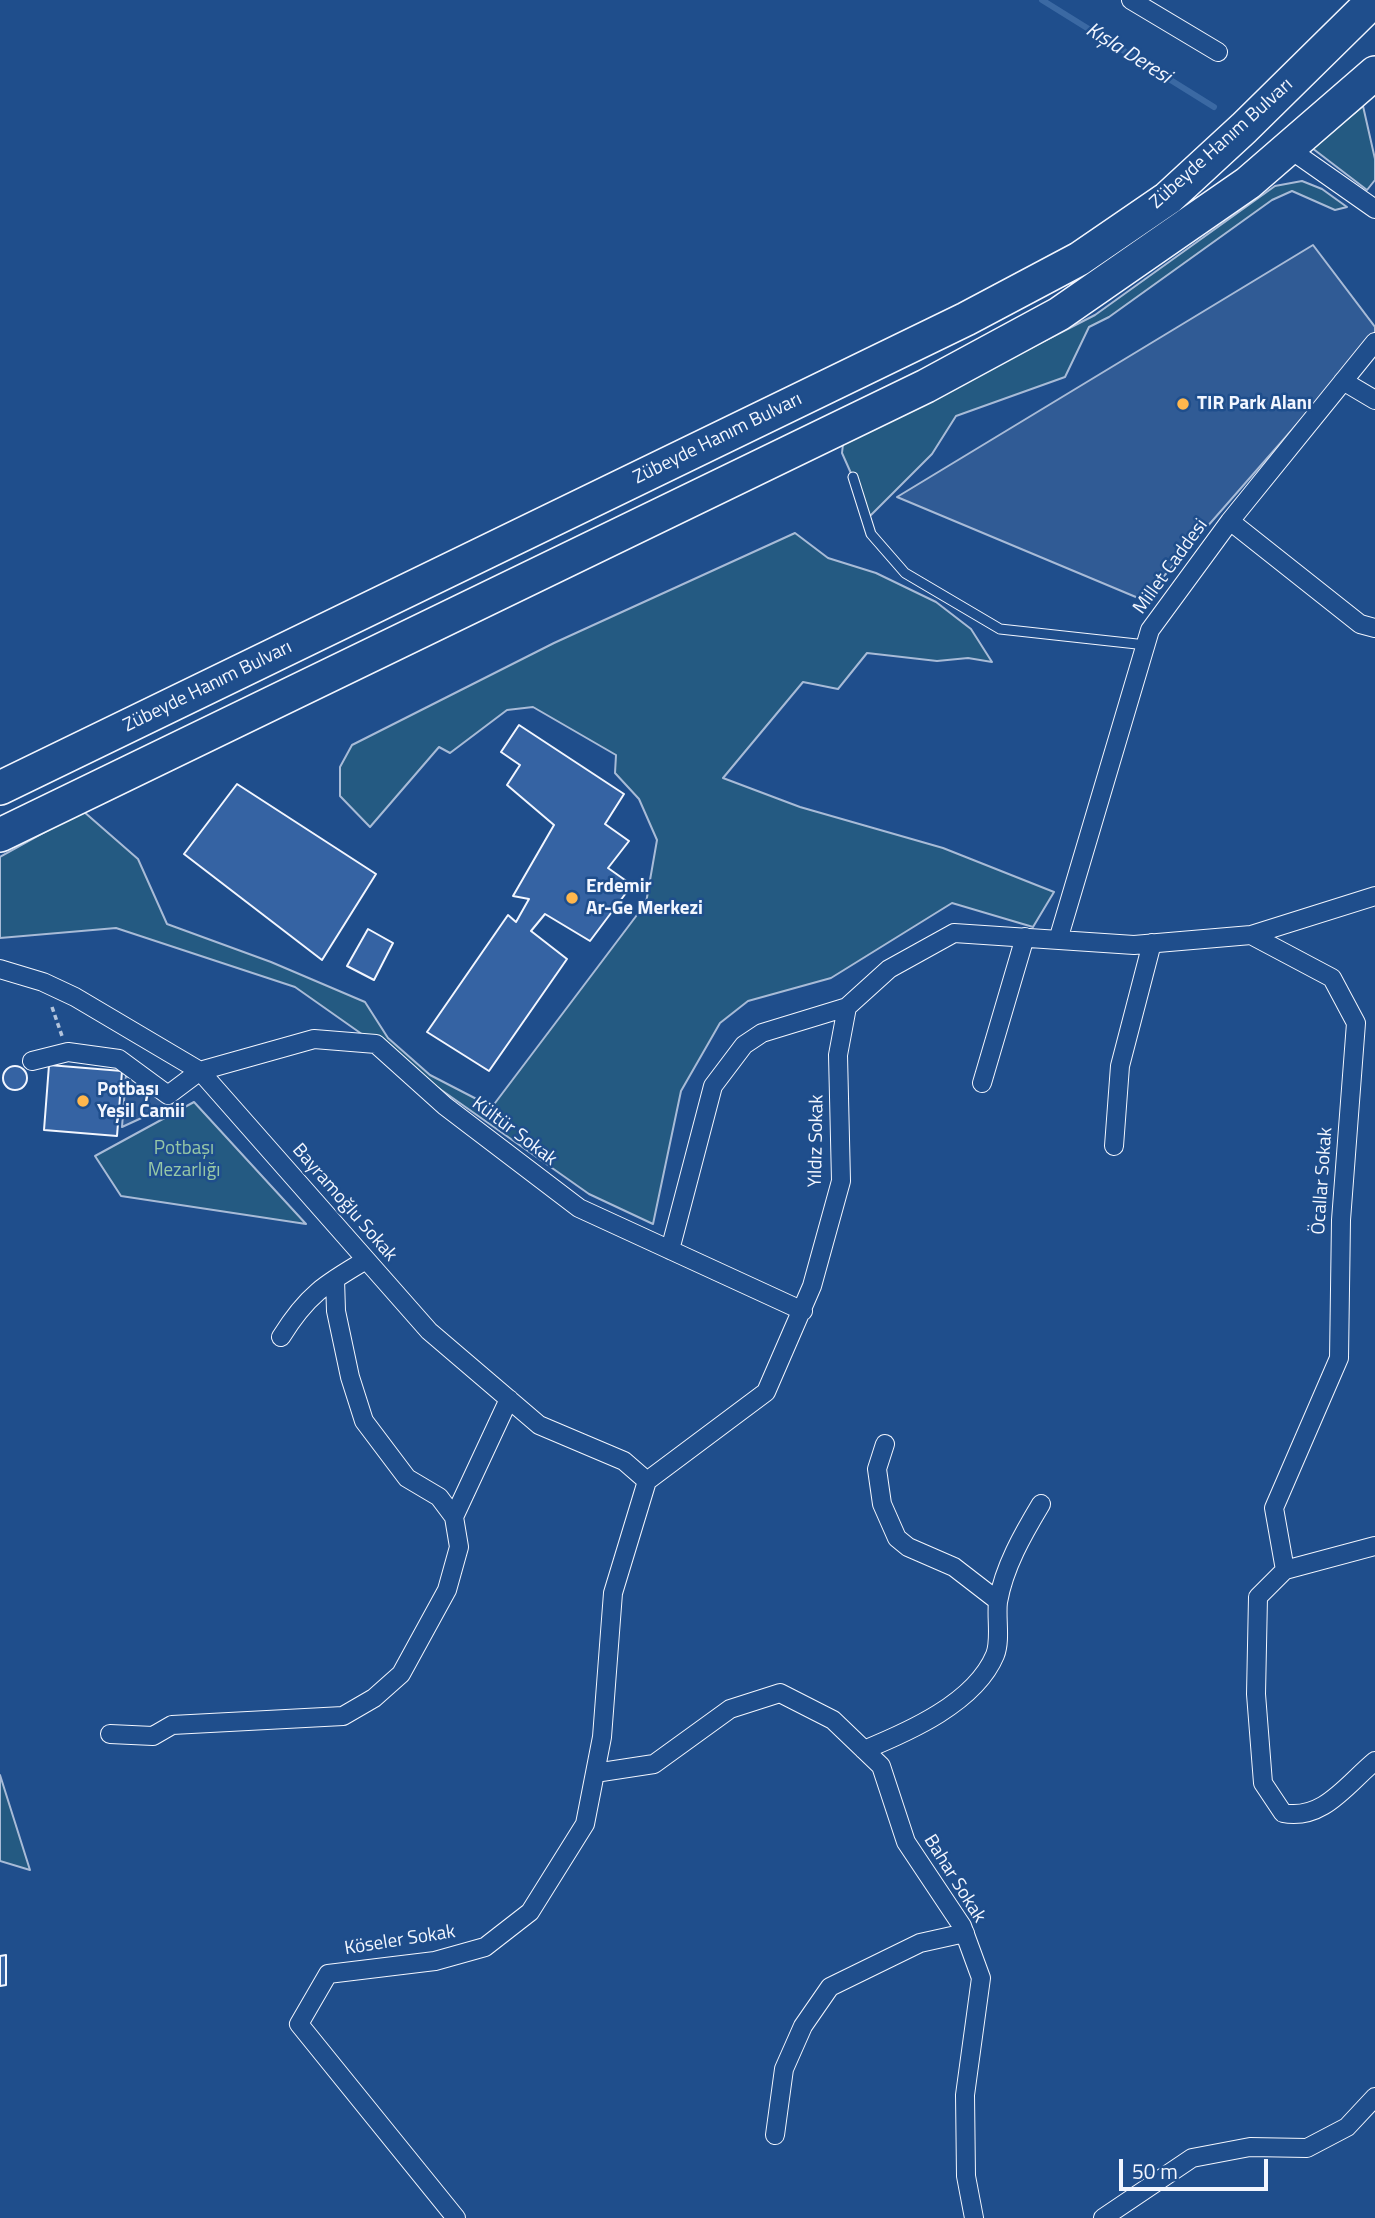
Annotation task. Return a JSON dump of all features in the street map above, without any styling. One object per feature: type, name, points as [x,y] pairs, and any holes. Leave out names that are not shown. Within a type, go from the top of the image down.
[{"type":"highway","name":"Zübeyde Hanım Bulvarı","points":[[0,788],[966,319],[1079,259],[1168,198],[1244,128],[1374,0]]},
{"type":"highway","name":"Zübeyde Hanım Bulvarı","points":[[0,835],[926,386],[1059,314],[1248,183],[1375,72]]},
{"type":"street","points":[[1130,0],[1219,52]]},
{"type":"street","points":[[1289,148],[1375,209]]},
{"type":"street","name":"Millet Caddesi","points":[[1058,940],[1150,630],[1230,521],[1375,342]]},
{"type":"street","points":[[1343,381],[1375,400]]},
{"type":"street","points":[[1230,521],[1360,624],[1375,628]]},
{"type":"street","points":[[670,1250],[713,1086],[744,1045],[762,1033],[847,1007],[889,969],[954,933],[1152,943],[1251,935],[1375,896]]},
{"type":"street","name":"Öcallar Sokak","points":[[1251,935],[1332,978],[1356,1023],[1340,1220],[1339,1358],[1274,1508],[1285,1570]]},
{"type":"street","points":[[982,1083],[1025,937]]},
{"type":"street","points":[[1114,1146],[1120,1066],[1152,943]]},
{"type":"street","name":"Bayramoğlu Sokak","points":[[0,969],[43,982],[201,1071],[429,1331],[539,1425],[624,1461],[647,1481]]},
{"type":"street","name":"Yıldız Sokak","points":[[647,1481],[766,1392],[803,1311],[841,1181],[838,1055],[847,1007]]},
{"type":"street","name":"Kültür Sokak","points":[[201,1071],[314,1039],[376,1044],[445,1106],[579,1208],[803,1311]]},
{"type":"street","points":[[32,1061],[68,1052],[119,1059],[168,1095],[201,1071]]},
{"type":"street","points":[[281,1337],[300,1305],[366,1260]]},
{"type":"street","points":[[110,1734],[153,1736],[172,1725],[342,1716],[374,1698],[401,1674],[447,1590],[459,1546],[454,1517],[439,1497],[407,1478],[364,1421],[350,1377],[336,1311],[335,1279]]},
{"type":"street","points":[[454,1517],[509,1399]]},
{"type":"street","points":[[885,1444],[877,1469],[882,1504],[897,1538],[908,1547],[954,1567],[998,1601]]},
{"type":"street","name":"Köseler Sokak","points":[[456,2218],[299,2024],[328,1974],[435,1961],[485,1947],[530,1912],[586,1824],[602,1737],[613,1593],[647,1481]]},
{"type":"street","points":[[864,1750],[921,1727],[972,1686],[996,1654],[998,1601],[1018,1544],[1041,1504]]},
{"type":"street","points":[[1375,1546],[1285,1570],[1258,1597],[1256,1694],[1264,1783],[1283,1813],[1298,1816],[1330,1803],[1375,1761]]},
{"type":"street","name":"Bahar Sokak","points":[[595,1773],[654,1764],[730,1709],[780,1693],[833,1720],[881,1766],[906,1842],[965,1933],[981,1978],[965,2095],[966,2176],[974,2218]]},
{"type":"street","points":[[775,2135],[784,2069],[803,2026],[830,1987],[920,1944],[965,1933]]},
{"type":"street","points":[[1103,2218],[1192,2158],[1250,2147],[1307,2148],[1347,2127],[1375,2097]]},
{"type":"lane","points":[[853,477],[871,534],[905,573],[1000,629],[1146,645]]},
{"type":"path","points":[[43,982],[68,1052]]},
{"type":"green space","points":[[1363,106],[1375,159],[1375,180],[1367,190],[1312,148]]},
{"type":"green space","points":[[1302,181],[1322,189],[1347,207],[1335,210],[1292,191],[1272,200],[1109,317],[1089,327],[1065,377],[956,416],[932,454],[870,516],[842,453],[843,444],[1095,315],[1275,186]]},
{"type":"green space","points":[[795,533],[828,558],[876,573],[936,602],[971,629],[992,662],[968,658],[937,661],[867,653],[838,689],[803,682],[723,778],[800,807],[943,848],[1054,892],[1033,927],[952,903],[831,978],[748,1001],[720,1023],[681,1091],[653,1224],[589,1194],[295,987],[116,928],[0,938],[0,857],[83,811],[138,859],[167,924],[271,962],[365,1002],[388,1038],[430,1075],[492,1107],[646,903],[657,840],[639,799],[615,773],[616,755],[533,707],[507,710],[450,753],[439,747],[370,827],[340,796],[340,767],[352,745],[554,643]]},
{"type":"green space","name":"Potbaşı Mezarlığı","points":[[194,1102],[306,1224],[121,1196],[95,1156]]},
{"type":"green space","points":[[0,1775],[30,1870],[0,1861]]},
{"type":"shaded area","name":"TIR Park Alanı","points":[[1313,245],[1375,327],[1375,335],[1143,600],[897,497]]},
{"type":"shaded area","points":[[126,1075],[172,1104],[122,1127]]},
{"type":"building","name":"Erdemir Ar-Ge Merkezi","points":[[519,725],[624,794],[605,824],[629,841],[608,868],[632,885],[590,941],[545,914],[531,931],[567,959],[489,1071],[427,1032],[508,915],[516,922],[529,899],[513,896],[554,825],[507,785],[520,765],[501,752]]},
{"type":"building","points":[[237,784],[376,874],[322,960],[184,854]]},
{"type":"building","points":[[368,929],[393,943],[374,980],[347,966]]},
{"type":"building","name":"Potbaşı Yeşil Camii","points":[[49,1065],[122,1071],[117,1136],[44,1130]]},
{"type":"building","points":[[15,1066],[24,1069],[27,1078],[24,1087],[15,1090],[6,1087],[3,1078],[6,1069]]},
{"type":"building","points":[[6,1955],[6,1985],[0,1986],[0,1956]]},
{"type":"waterway","name":"Kışla Deresi","points":[[1042,0],[1214,107]]},
{"type":"place","name":"TIR Park Alanı","points":[[1183,404]]},
{"type":"place","name":"Erdemir Ar-Ge Merkezi","points":[[572,898]]},
{"type":"place","name":"Potbaşı Yeşil Camii","points":[[83,1101]]}]
